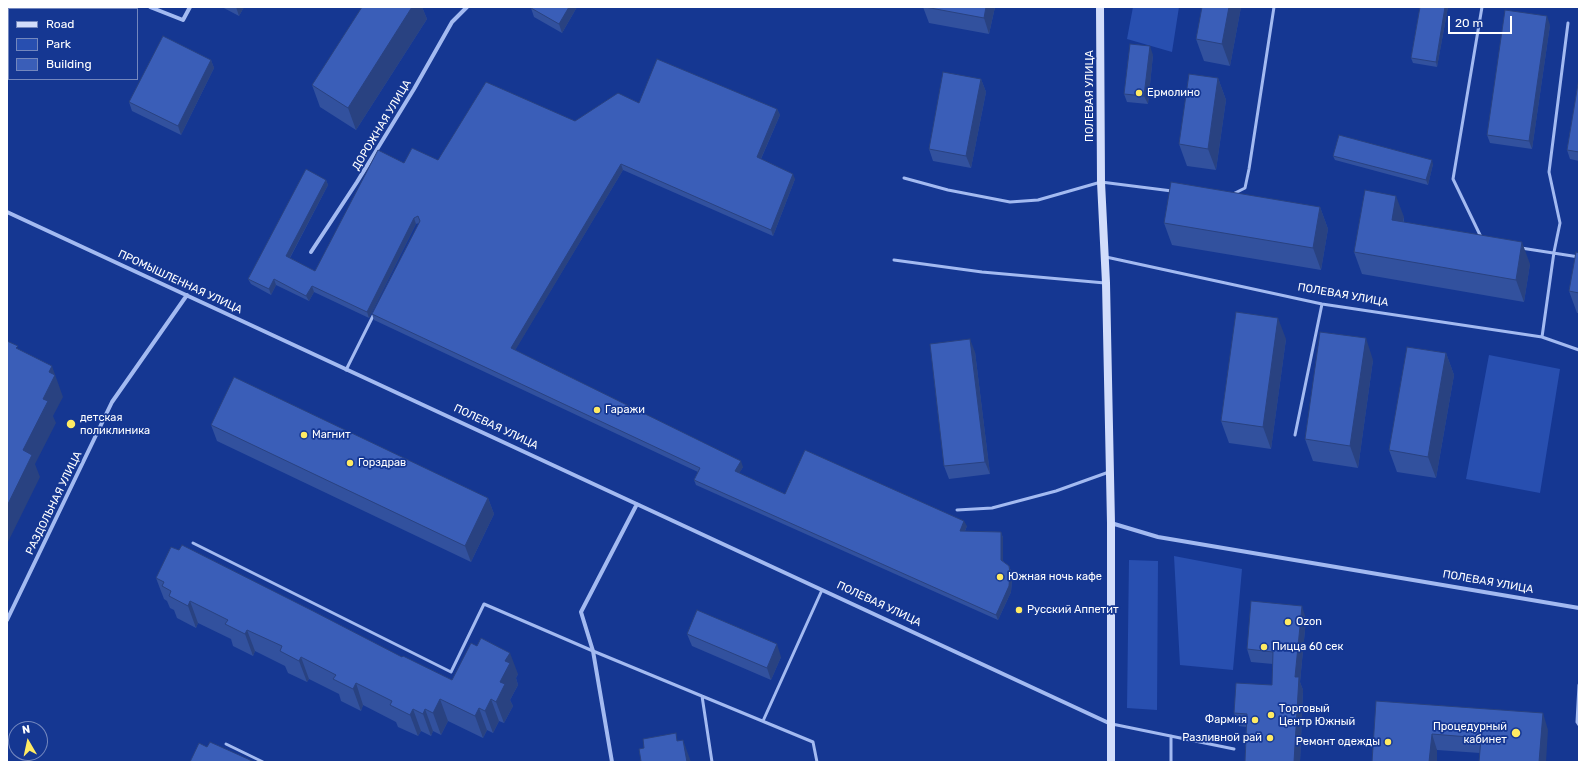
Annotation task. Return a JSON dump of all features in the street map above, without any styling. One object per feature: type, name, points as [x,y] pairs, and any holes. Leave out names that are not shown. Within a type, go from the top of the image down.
[{"type":"main road","name":"ПОЛЕВАЯ УЛИЦА","points":[[1100,7],[1101,182],[1106,283],[1111,523],[1112,762]]},
{"type":"street","points":[[150,7],[183,20],[190,7]]},
{"type":"street","name":"ДОРОЖНАЯ УЛИЦА","points":[[311,252],[357,182],[414,89],[452,22],[467,7]]},
{"type":"street","name":"ПРОМЫШЛЕННАЯ УЛИЦА","points":[[7,212],[346,370]]},
{"type":"street","name":"РАЗДОЛЬНАЯ УЛИЦА","points":[[7,620],[112,402],[187,295]]},
{"type":"street","name":"ПОЛЕВАЯ УЛИЦА","points":[[346,370],[1112,724]]},
{"type":"street","points":[[612,762],[593,651],[581,612],[636,504]]},
{"type":"street","name":"ПОЛЕВАЯ УЛИЦА","points":[[1111,523],[1158,537],[1579,608]]},
{"type":"lane","points":[[1226,197],[1245,188],[1274,7]]},
{"type":"lane","points":[[1482,7],[1453,179],[1484,242]]},
{"type":"lane","points":[[1542,337],[1554,252],[1560,223],[1549,172],[1568,23]]},
{"type":"lane","points":[[904,178],[948,190],[1010,202],[1038,200],[1101,182],[1175,191]]},
{"type":"lane","points":[[1515,247],[1579,257]]},
{"type":"lane","name":"ПОЛЕВАЯ УЛИЦА","points":[[1105,257],[1322,304],[1542,337],[1579,350]]},
{"type":"lane","points":[[894,260],[982,272],[1106,283]]},
{"type":"lane","points":[[1295,435],[1322,304]]},
{"type":"lane","points":[[346,370],[377,308]]},
{"type":"lane","points":[[957,510],[992,508],[1056,491],[1110,471]]},
{"type":"lane","points":[[193,544],[451,672],[484,604],[813,742],[817,762]]},
{"type":"lane","points":[[762,721],[822,590]]},
{"type":"lane","points":[[1579,685],[1577,722],[1579,725]]},
{"type":"lane","points":[[702,696],[712,762]]},
{"type":"lane","points":[[1112,724],[1234,749]]},
{"type":"lane","points":[[1171,736],[1171,762]]},
{"type":"lane","points":[[226,744],[263,762]]},
{"type":"green space","points":[[1133,7],[1179,7],[1172,52],[1127,39]]},
{"type":"green space","points":[[1489,355],[1560,369],[1540,493],[1466,479]]},
{"type":"green space","points":[[1174,556],[1242,569],[1233,670],[1180,665]]},
{"type":"green space","points":[[1129,560],[1158,561],[1157,710],[1127,708]]},
{"type":"building","points":[[28,7],[77,7],[76,8]]},
{"type":"building","points":[[362,7],[412,7],[348,108],[312,85]]},
{"type":"building","points":[[569,7],[559,24],[531,8]]},
{"type":"building","points":[[925,7],[986,7],[984,18]]},
{"type":"building","points":[[1202,7],[1229,7],[1222,44],[1196,39]]},
{"type":"building","points":[[1420,7],[1445,7],[1436,62],[1411,58]]},
{"type":"building","points":[[1505,10],[1547,16],[1529,141],[1487,135]]},
{"type":"building","points":[[163,36],[211,60],[178,126],[129,102]]},
{"type":"building","points":[[1130,44],[1150,46],[1144,96],[1124,94]]},
{"type":"building","name":"Гаражи","points":[[657,59],[777,109],[757,157],[793,174],[771,230],[621,164],[511,348],[741,461],[735,471],[785,494],[805,450],[964,521],[960,531],[1001,532],[1001,560],[1009,566],[1010,573],[1009,586],[996,615],[694,480],[700,468],[372,314],[420,221],[418,216],[414,218],[367,312],[312,286],[306,296],[274,279],[269,289],[248,279],[306,169],[326,180],[286,256],[315,271],[378,150],[404,163],[412,148],[438,160],[486,82],[575,121],[618,93],[639,103]]},
{"type":"building","points":[[943,72],[981,79],[966,156],[929,149]]},
{"type":"building","points":[[1189,74],[1218,78],[1208,149],[1179,144]]},
{"type":"building","points":[[1579,78],[1579,152],[1567,150]]},
{"type":"building","points":[[1339,135],[1432,160],[1426,180],[1333,156]]},
{"type":"building","points":[[1171,182],[1320,207],[1313,248],[1164,223]]},
{"type":"building","points":[[1365,190],[1396,196],[1392,220],[1522,242],[1516,280],[1354,252]]},
{"type":"building","points":[[1576,252],[1579,253],[1579,293],[1569,291]]},
{"type":"building","points":[[1236,312],[1278,318],[1263,427],[1221,421]]},
{"type":"building","points":[[1320,332],[1366,338],[1350,446],[1305,439]]},
{"type":"building","points":[[970,339],[985,462],[944,466],[930,344]]},
{"type":"building","points":[[7,341],[18,346],[16,348],[52,366],[49,372],[55,375],[43,399],[48,401],[23,450],[32,455],[7,506]]},
{"type":"building","points":[[1407,347],[1446,353],[1428,457],[1389,450]]},
{"type":"building","points":[[234,377],[488,498],[465,546],[211,425]]},
{"type":"building","points":[[182,545],[402,657],[403,656],[452,680],[471,643],[477,646],[481,638],[510,653],[505,661],[510,663],[500,682],[505,684],[496,702],[491,699],[485,711],[479,708],[475,716],[440,699],[433,713],[425,709],[423,714],[413,709],[410,715],[390,705],[392,701],[356,683],[353,689],[333,679],[336,675],[301,657],[299,661],[280,651],[282,646],[247,630],[245,634],[225,624],[228,620],[190,601],[188,606],[169,596],[171,591],[162,586],[164,582],[156,578],[171,547],[179,550]]},
{"type":"building","points":[[1251,601],[1302,606],[1295,677],[1299,677],[1294,762],[1245,762],[1247,714],[1234,713],[1236,683],[1272,685],[1273,652],[1247,649]]},
{"type":"building","points":[[697,610],[777,644],[767,668],[687,634]]},
{"type":"building","points":[[1376,701],[1543,713],[1539,762],[1479,762],[1481,738],[1432,734],[1429,762],[1372,762]]},
{"type":"building","points":[[676,733],[677,741],[683,740],[687,762],[636,762],[641,761],[639,749],[644,748],[643,739]]},
{"type":"building","points":[[210,742],[254,762],[190,762],[199,743],[207,747]]},
{"type":"place","name":"Ермолино","points":[[1139,93]]},
{"type":"place","name":"Гаражи","points":[[597,410]]},
{"type":"place","name":"детская поликлиника","points":[[71,424]]},
{"type":"place","name":"Магнит","points":[[304,435]]},
{"type":"place","name":"Горздрав","points":[[350,463]]},
{"type":"place","name":"Южная ночь кафе","points":[[1000,577]]},
{"type":"place","name":"Русский Аппетит","points":[[1019,610]]},
{"type":"place","name":"Ozon","points":[[1288,622]]},
{"type":"place","name":"Пицца 60 сек","points":[[1264,647]]},
{"type":"place","name":"Торговый Центр Южный","points":[[1271,715]]},
{"type":"place","name":"Фармия","points":[[1255,720]]},
{"type":"place","name":"Процедурный кабинет","points":[[1516,733]]},
{"type":"place","name":"Разливной рай","points":[[1270,738]]},
{"type":"place","name":"Ремонт одежды","points":[[1388,742]]}]
